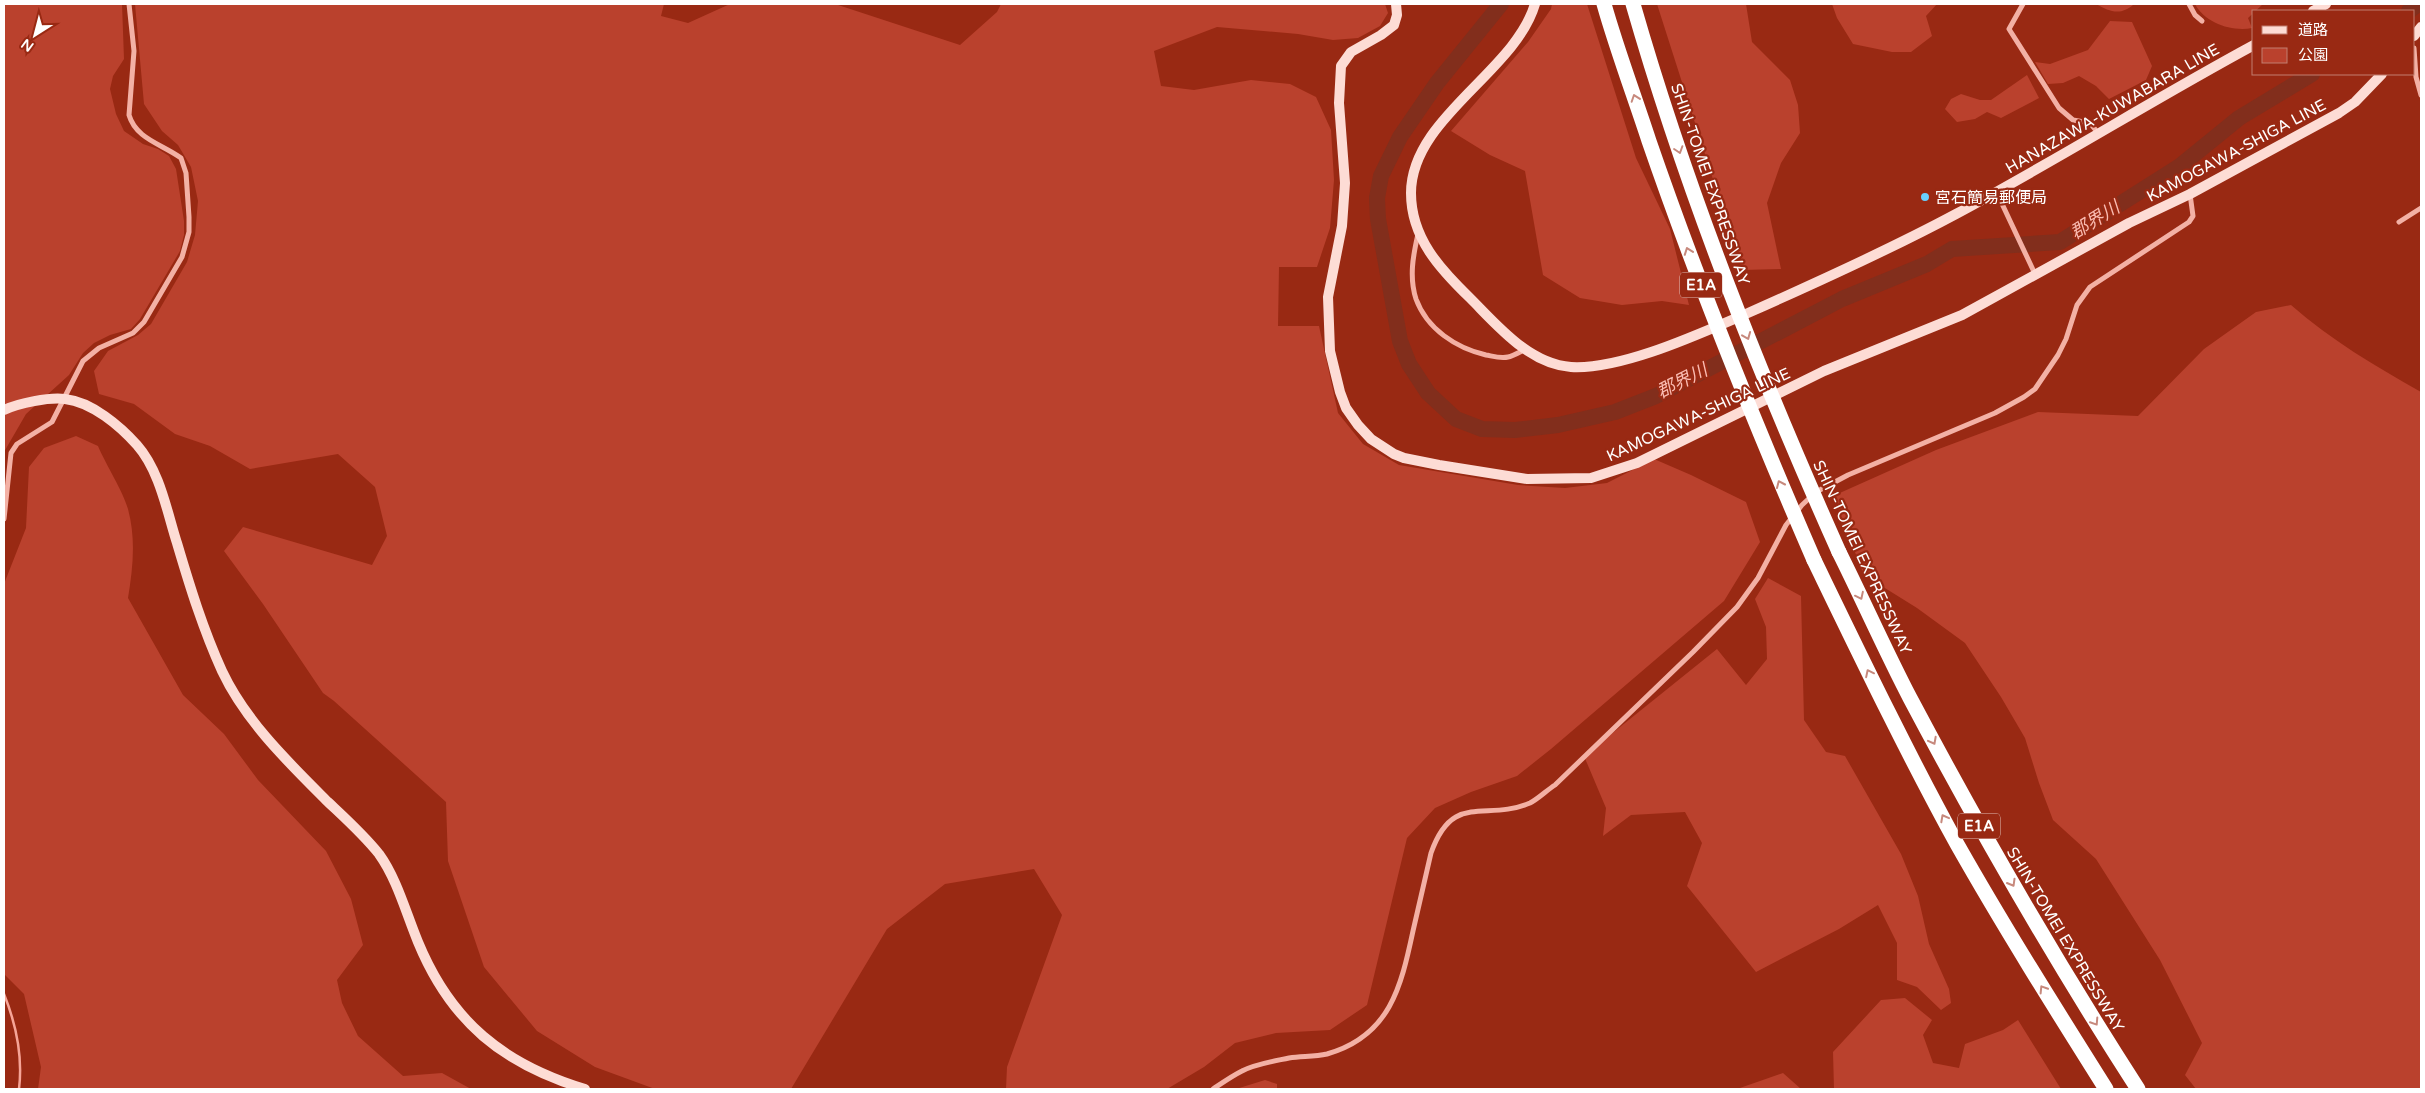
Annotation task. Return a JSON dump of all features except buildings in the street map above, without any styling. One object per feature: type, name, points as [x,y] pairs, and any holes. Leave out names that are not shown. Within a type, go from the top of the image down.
[{"type":"highway","name":"E1A","points":[[1604,4],[1666,191],[1711,314],[1766,450],[1814,560],[1884,703],[1957,844],[2037,980],[2106,1089]]},
{"type":"highway","name":"SHIN-TOMEI EXPRESSWAY","points":[[1633,4],[1690,182],[1734,304],[1789,440],[1839,552],[1909,696],[1988,842],[2073,988],[2138,1089]]},
{"type":"main road","name":"KAMOGAWA-SHIGA LINE","points":[[1396,4],[1397,15],[1394,25],[1381,35],[1351,52],[1341,66],[1339,103],[1345,183],[1342,226],[1328,297],[1330,351],[1340,392],[1346,408],[1358,426],[1372,439],[1404,458],[1545,480],[1591,478],[1637,463],[1824,370],[1962,315],[2129,222],[2190,194],[2339,113],[2355,102],[2381,75]]},
{"type":"main road","name":"HANAZAWA-KUWABARA LINE","points":[[1535,4],[1522,31],[1501,58],[1451,112],[1421,153],[1413,177],[1411,192],[1414,219],[1427,250],[1446,275],[1504,332],[1526,349],[1554,363],[1568,367],[1611,364],[1708,330],[1788,295],[1998,196],[2098,133],[2252,45]]},
{"type":"main road","points":[[2315,10],[2326,4]]},
{"type":"main road","points":[[4,410],[17,404],[65,399],[88,407],[116,424],[139,447],[157,479],[204,631],[225,676],[249,715],[272,744],[379,855],[393,880],[428,966],[457,1011],[500,1052],[546,1076],[585,1089]]},
{"type":"street","points":[[4,519],[11,453],[16,444],[52,422],[83,361],[99,348],[134,333],[144,322],[182,256],[189,232],[186,173],[181,158],[143,136],[132,124],[129,115],[134,51],[129,4]]},
{"type":"street","points":[[2023,4],[2009,29],[2059,108],[2073,120],[2090,123],[2098,133]]},
{"type":"street","points":[[2189,4],[2194,15],[2202,22]]},
{"type":"street","points":[[2415,62],[2416,77],[2421,95]]},
{"type":"street","points":[[1213,1089],[1243,1070],[1292,1058],[1310,1058],[1328,1054],[1350,1045],[1371,1029],[1381,1019],[1396,995],[1403,974],[1431,853],[1437,836],[1450,820],[1465,812],[1514,807],[1530,802],[1555,785],[1737,607],[1758,578],[1786,525],[1802,504],[1816,492],[1848,475],[1995,413],[2032,392],[2058,355],[2066,339],[2077,305],[2090,287],[2189,222],[2193,216],[2190,194]]},
{"type":"street","points":[[1998,196],[2036,274]]},
{"type":"street","points":[[2399,222],[2421,208]]},
{"type":"street","points":[[1419,231],[1412,260],[1416,298],[1424,315],[1434,327],[1457,345],[1486,355],[1508,358],[1526,349]]},
{"type":"green space","points":[[4,4],[122,4],[124,59],[113,76],[110,89],[116,114],[124,131],[143,144],[158,149],[169,156],[176,169],[184,221],[184,235],[180,251],[140,319],[131,329],[110,335],[94,343],[83,353],[69,375],[26,414],[4,452]]},
{"type":"green space","points":[[135,4],[664,4],[661,16],[688,23],[730,4],[835,4],[960,45],[997,12],[1001,4],[1385,4],[1388,13],[1380,26],[1358,38],[1333,40],[1298,34],[1217,27],[1154,51],[1161,86],[1194,90],[1251,80],[1290,84],[1316,97],[1331,130],[1334,180],[1330,228],[1317,267],[1279,267],[1278,326],[1319,326],[1338,413],[1363,444],[1399,465],[1518,485],[1565,488],[1607,483],[1654,459],[1746,502],[1760,542],[1724,601],[1551,749],[1517,776],[1471,792],[1435,808],[1407,838],[1367,1005],[1330,1030],[1276,1033],[1235,1043],[1204,1067],[1167,1089],[1006,1089],[1007,1067],[1062,915],[1034,869],[945,884],[887,929],[791,1089],[655,1089],[595,1067],[537,1031],[484,967],[448,861],[446,802],[323,693],[263,604],[224,551],[243,527],[372,565],[387,536],[375,487],[338,454],[250,469],[210,446],[175,434],[134,404],[99,394],[94,371],[108,351],[138,335],[151,324],[187,262],[195,235],[198,201],[191,167],[178,145],[162,131],[144,104]]},
{"type":"green space","points":[[1552,4],[1587,4],[1636,158],[1670,229],[1689,305],[1662,301],[1622,305],[1580,298],[1543,275],[1525,171],[1490,155],[1451,131],[1528,42],[1551,9]]},
{"type":"green space","points":[[1657,4],[1746,4],[1752,42],[1790,80],[1798,105],[1800,133],[1781,163],[1767,203],[1781,269],[1742,270]]},
{"type":"green space","points":[[1832,4],[1937,4],[1926,16],[1932,36],[1911,52],[1892,52],[1853,44],[1837,18]]},
{"type":"green space","points":[[2096,4],[2134,4],[2125,10],[2115,12]]},
{"type":"green space","points":[[2195,4],[2263,4],[2257,10],[2252,10],[2252,14],[2248,18],[2252,28],[2244,29],[2220,25],[2200,11]]},
{"type":"green space","points":[[2110,21],[2132,22],[2152,66],[2146,80],[2109,99],[2096,86],[2079,76],[2063,83],[2048,84],[2035,62],[2050,64],[2088,50]]},
{"type":"green space","points":[[2027,75],[2039,98],[2001,118],[1987,112],[1975,119],[1957,122],[1945,109],[1951,99],[1961,94],[1980,100],[1991,100]]},
{"type":"green space","points":[[2291,305],[2322,330],[2354,352],[2421,392],[2421,1089],[2196,1089],[2185,1075],[2202,1043],[2160,960],[2096,859],[2053,820],[2025,738],[2001,697],[1965,643],[1917,608],[1864,575],[1833,496],[1936,450],[2038,412],[2138,416],[2204,349],[2256,312]]},
{"type":"green space","points":[[76,436],[98,446],[126,502],[131,520],[133,542],[128,598],[183,695],[224,734],[258,780],[326,851],[351,899],[363,945],[337,980],[342,1003],[358,1036],[403,1076],[442,1073],[471,1089],[38,1089],[41,1067],[24,994],[4,974],[4,584],[26,528],[29,467],[44,448]]},
{"type":"green space","points":[[1768,578],[1801,596],[1804,720],[1826,752],[1845,756],[1901,854],[1918,896],[1929,944],[1949,989],[1951,1003],[1941,1010],[1917,987],[1897,980],[1897,943],[1878,905],[1839,929],[1756,972],[1687,886],[1702,843],[1685,812],[1631,815],[1603,836],[1606,808],[1584,756],[1717,649],[1746,685],[1767,659],[1766,627],[1755,599]]},
{"type":"green space","points":[[1905,998],[1932,1020],[1923,1035],[1933,1063],[1959,1068],[1965,1044],[2003,1030],[2018,1020],[2061,1089],[1834,1089],[1833,1052],[1881,1000]]},
{"type":"green space","points":[[1783,1073],[1801,1089],[1737,1089]]},
{"type":"green space","points":[[1265,1080],[1277,1084],[1277,1089],[1236,1089]]},
{"type":"waterway","name":"郡界川","points":[[1501,4],[1437,83],[1400,137],[1381,176],[1377,198],[1378,219],[1400,341],[1409,364],[1428,393],[1456,419],[1482,429],[1515,430],[1558,425],[1615,412],[1656,396],[1842,299],[1927,264],[1952,249],[2060,242],[2180,166],[2239,118],[2310,75]]},
{"type":"waterway","name":"郡界川","points":[[2410,10],[2418,4]]},
{"type":"waterway","points":[[4,994],[18,1040],[20,1064],[19,1089]]},
{"type":"place","name":"宮石簡易郵便局","points":[[1925,197]]}]
